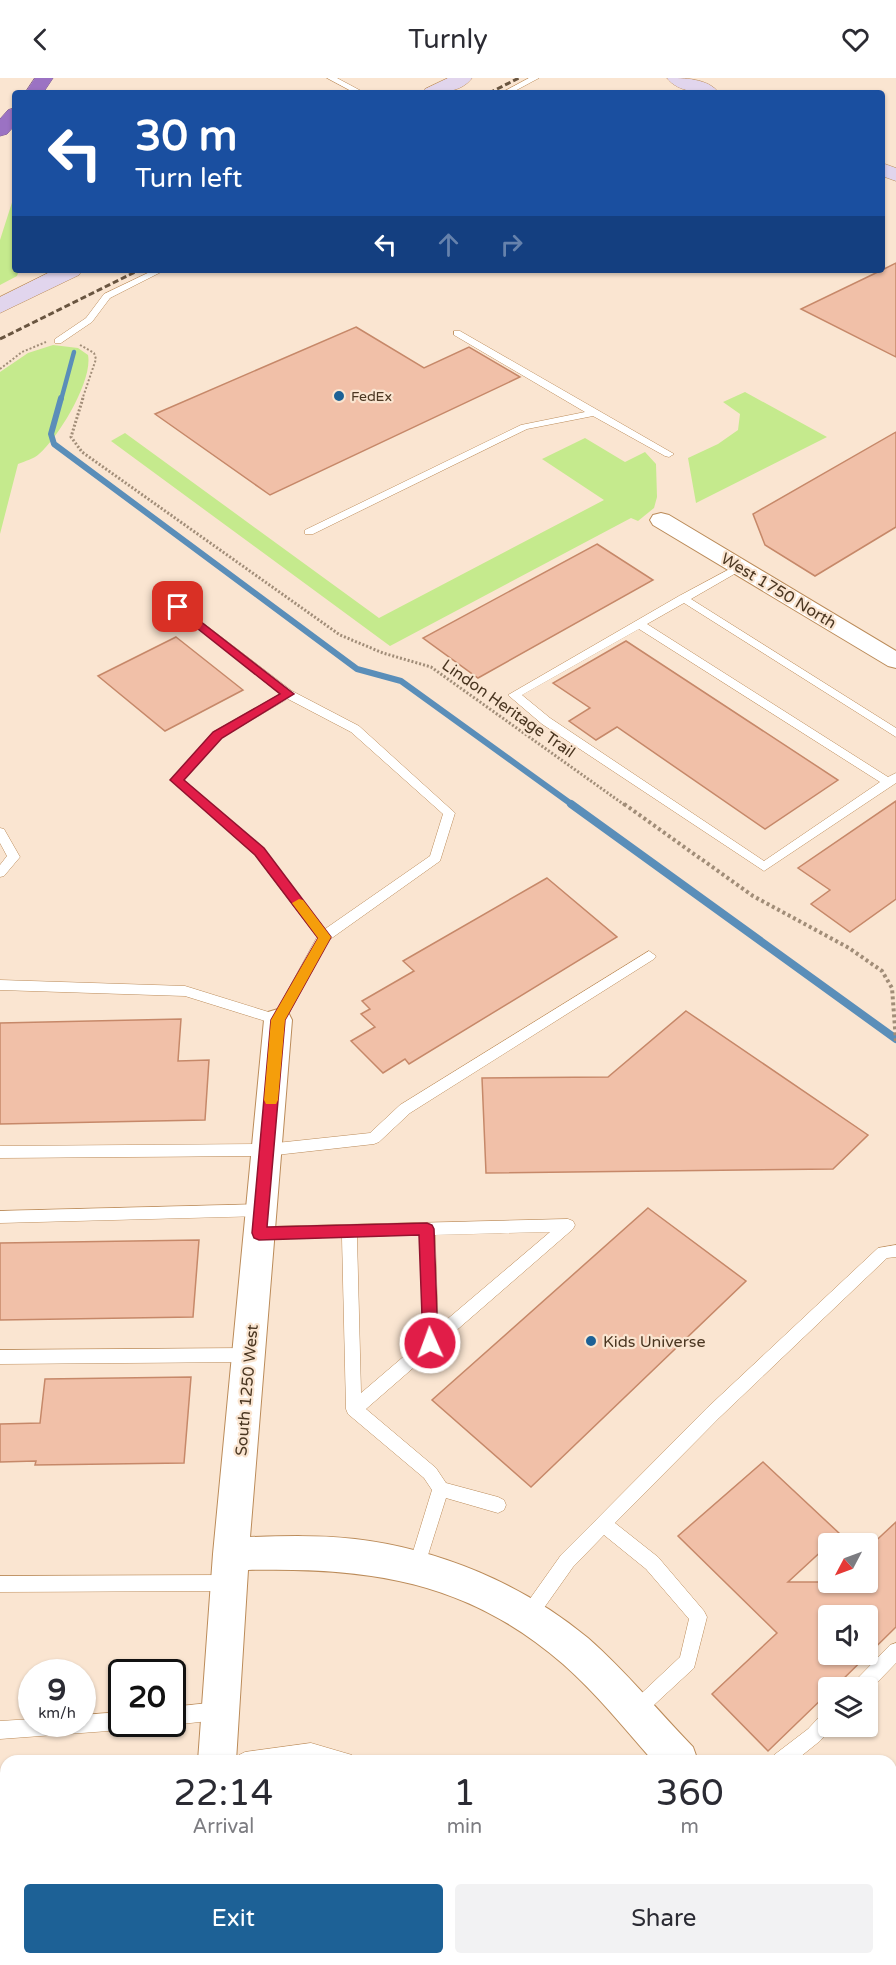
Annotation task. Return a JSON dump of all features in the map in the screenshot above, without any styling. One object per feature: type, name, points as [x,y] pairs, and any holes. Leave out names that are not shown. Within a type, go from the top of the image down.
[{"type":"highway","points":[[0,130],[12,117]]},
{"type":"main road","points":[[438,90],[463,78]]},
{"type":"main road","points":[[676,78],[703,90]]},
{"type":"main road","points":[[0,306],[65,273]]},
{"type":"street","name":"West 1750 North","points":[[661,520],[896,661]]},
{"type":"street","name":"South 1250 West","points":[[217,1755],[230,1569],[278,1020]]},
{"type":"street","points":[[230,1569],[322,1552],[368,1557],[416,1568],[485,1593],[527,1617],[576,1652],[673,1755]]},
{"type":"lane","points":[[331,78],[356,90]]},
{"type":"lane","points":[[511,90],[535,78]]},
{"type":"lane","points":[[58,341],[89,320],[106,296],[155,273]]},
{"type":"lane","points":[[457,333],[669,454]]},
{"type":"lane","points":[[309,532],[524,427],[594,413]]},
{"type":"lane","points":[[639,624],[892,780],[764,867],[546,721],[514,695],[739,567]]},
{"type":"lane","points":[[683,598],[896,733]]},
{"type":"lane","points":[[0,985],[185,991],[278,1020],[324,937],[436,858],[449,813],[355,729],[288,694],[178,607]]},
{"type":"lane","points":[[288,694],[218,735],[177,780],[259,852],[324,937]]},
{"type":"lane","points":[[0,832],[14,857],[0,873]]},
{"type":"lane","points":[[0,1152],[267,1150],[374,1138],[405,1109],[649,956]]},
{"type":"lane","points":[[0,1217],[260,1221],[349,1231],[568,1225],[354,1409]]},
{"type":"lane","points":[[427,1229],[430,1343]]},
{"type":"lane","points":[[349,1231],[354,1409],[430,1473],[441,1489],[498,1505]]},
{"type":"lane","points":[[527,1617],[567,1561],[713,1413],[883,1252],[896,1251]]},
{"type":"lane","points":[[0,1357],[249,1355]]},
{"type":"lane","points":[[416,1568],[441,1489]]},
{"type":"lane","points":[[603,1524],[652,1563],[698,1617],[688,1662],[633,1713]]},
{"type":"lane","points":[[0,1584],[230,1569]]},
{"type":"lane","points":[[871,1677],[896,1651]]},
{"type":"lane","points":[[186,1715],[220,1711]]},
{"type":"lane","points":[[0,1730],[108,1722]]},
{"type":"lane","points":[[788,1755],[818,1730]]},
{"type":"lane","points":[[289,1755],[311,1752],[323,1755]]},
{"type":"path","name":"Lindon Heritage Trail","points":[[0,369],[22,352],[47,342],[58,341],[85,346],[94,353],[96,359],[71,437],[82,452],[340,635],[383,653],[431,667],[753,896],[773,909],[869,959],[885,974],[893,990],[896,1041]]},
{"type":"green space","points":[[12,202],[12,273],[18,273],[17,276],[0,285],[0,240]]},
{"type":"green space","points":[[53,345],[78,348],[88,355],[85,379],[73,408],[56,435],[37,456],[18,464],[0,534],[0,372],[28,353]]},
{"type":"green space","points":[[745,392],[827,437],[696,503],[688,458],[718,444],[738,430],[740,414],[723,402]]},
{"type":"green space","points":[[125,433],[379,618],[604,500],[542,459],[585,438],[625,462],[645,452],[656,464],[657,497],[654,508],[638,521],[631,518],[390,646],[111,441]]},
{"type":"building","points":[[896,263],[896,357],[801,309],[876,273],[885,273],[885,268]]},
{"type":"building","name":"FedEx","points":[[356,327],[424,368],[469,347],[520,377],[270,495],[155,414]]},
{"type":"building","points":[[896,432],[896,527],[815,576],[765,545],[753,514]]},
{"type":"building","points":[[597,544],[653,580],[478,678],[423,638]]},
{"type":"building","points":[[176,637],[243,690],[165,731],[98,676]]},
{"type":"building","points":[[626,641],[838,780],[765,829],[617,727],[596,740],[569,721],[590,708],[553,683]]},
{"type":"building","points":[[896,801],[896,899],[850,932],[811,904],[830,890],[798,868]]},
{"type":"building","points":[[547,878],[617,937],[409,1064],[405,1059],[383,1073],[351,1041],[375,1027],[361,1014],[370,1009],[362,1001],[414,971],[403,961]]},
{"type":"building","points":[[686,1011],[868,1135],[833,1169],[486,1173],[482,1078],[608,1077]]},
{"type":"building","points":[[181,1019],[178,1061],[209,1060],[205,1120],[0,1124],[0,1023]]},
{"type":"building","name":"Kids Universe","points":[[648,1208],[746,1281],[531,1487],[432,1400]]},
{"type":"building","points":[[199,1240],[193,1317],[0,1320],[0,1243]]},
{"type":"building","points":[[191,1377],[184,1463],[35,1465],[36,1461],[0,1462],[0,1424],[40,1423],[45,1379]]},
{"type":"building","points":[[763,1462],[839,1533],[818,1533],[818,1554],[788,1582],[818,1582],[818,1593],[878,1593],[878,1539],[896,1522],[896,1627],[878,1645],[878,1605],[818,1605],[818,1665],[857,1665],[845,1677],[818,1677],[818,1703],[768,1751],[712,1694],[777,1633],[678,1536]]},
{"type":"waterway","points":[[61,400],[74,352]]},
{"type":"waterway","points":[[61,398],[51,434],[54,444],[357,669],[401,681],[574,806]]},
{"type":"waterway","points":[[571,804],[896,1039]]},
{"type":"railway","points":[[495,90],[519,78]]},
{"type":"railway","points":[[0,339],[133,273]]},
{"type":"slow traffic","points":[[271,1100],[278,1020],[324,937],[299,903]]},
{"type":"place","name":"FedEx","points":[[339,396]]},
{"type":"place","name":"Kids Universe","points":[[591,1341]]},
{"type":"route","points":[[178,607],[288,694],[218,735],[177,780],[259,852],[324,937],[278,1020],[259,1233],[427,1229],[430,1343]]}]
